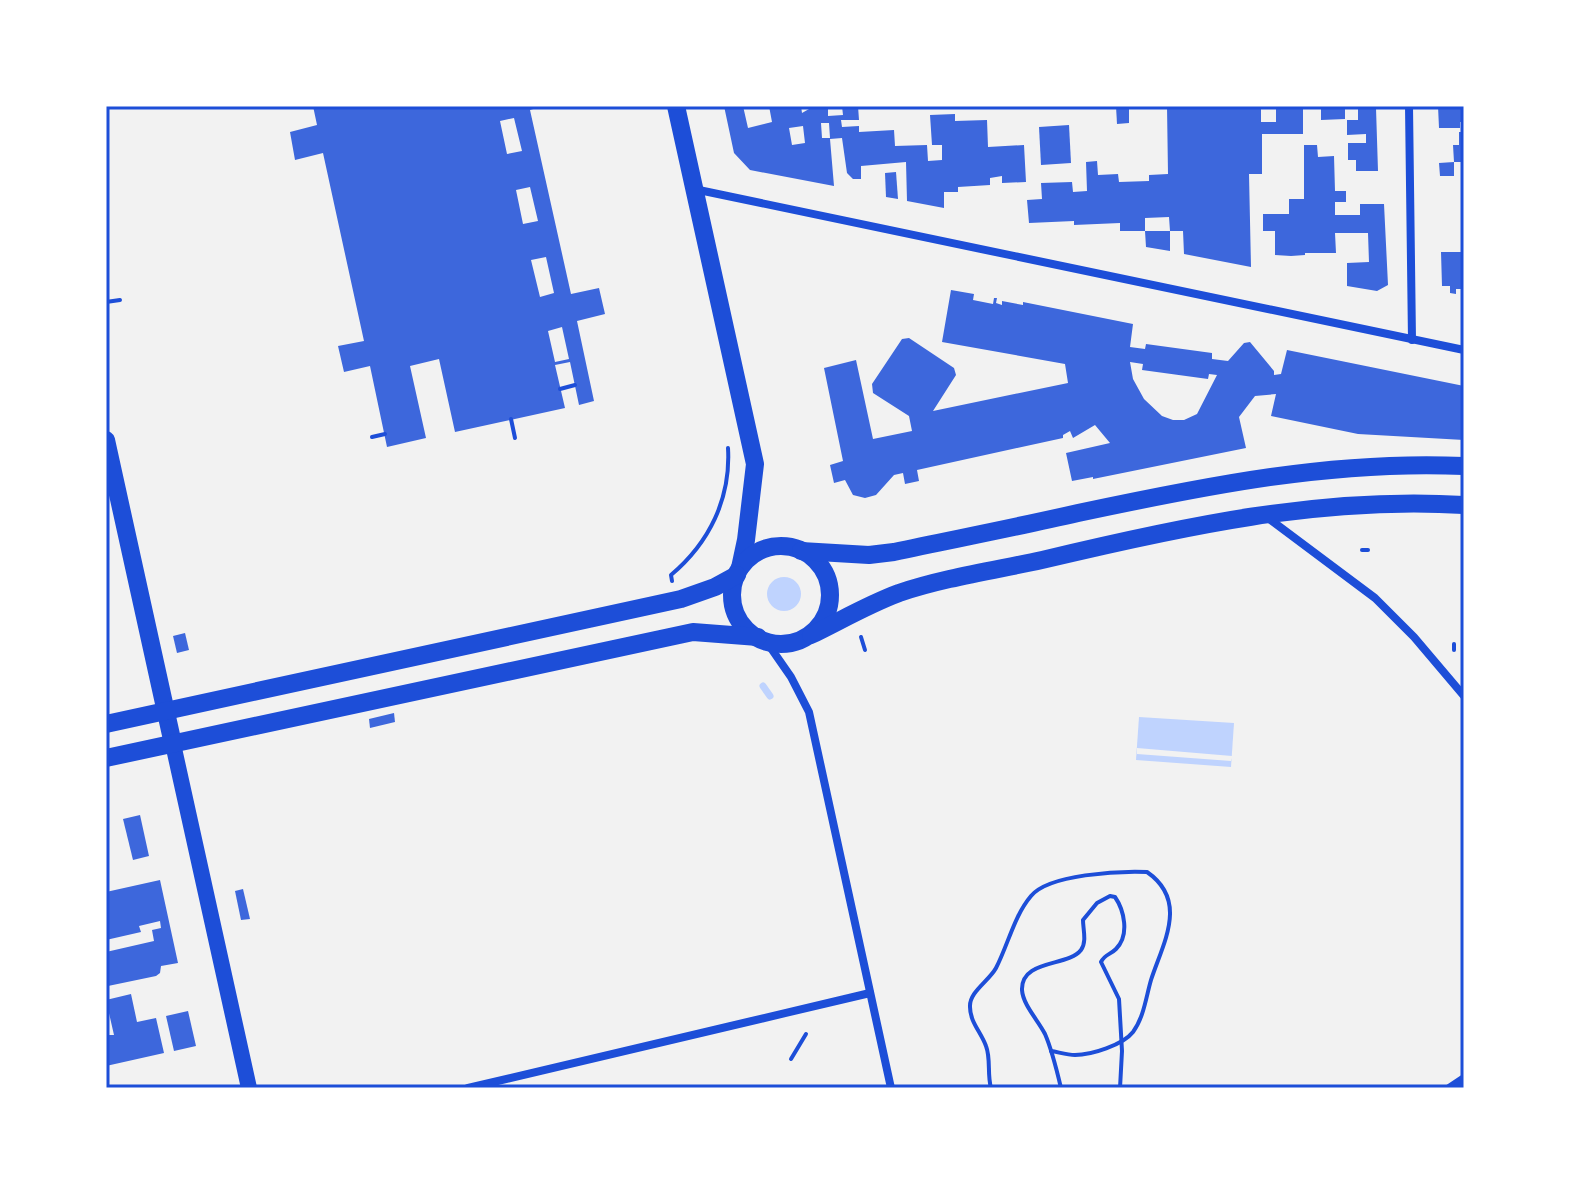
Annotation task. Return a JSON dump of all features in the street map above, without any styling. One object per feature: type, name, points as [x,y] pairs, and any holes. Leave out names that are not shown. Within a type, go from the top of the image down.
[{"type":"main road","points":[[676,106],[755,464],[748,532],[733,601],[738,618],[748,631],[762,639]]},
{"type":"main road","points":[[106,440],[249,1088]]},
{"type":"main road","points":[[106,724],[676,600],[699,593],[738,571],[752,556],[768,549],[785,547],[801,551],[880,555],[1159,497],[1290,474],[1392,465],[1464,466]]},
{"type":"main road","points":[[106,758],[693,632],[762,639],[779,644],[796,643],[901,593],[1122,541],[1264,515],[1385,503],[1464,505]]},
{"type":"main road","points":[[801,551],[815,560],[826,574],[830,590],[829,607],[811,635]]},
{"type":"street","points":[[1409,106],[1412,340]]},
{"type":"street","points":[[694,189],[1464,350]]},
{"type":"street","points":[[1264,515],[1375,598],[1464,696]]},
{"type":"street","points":[[762,639],[791,677],[809,712],[891,1088]]},
{"type":"street","points":[[1452,680],[1464,684]]},
{"type":"street","points":[[468,1088],[870,993]]},
{"type":"street","points":[[1449,1088],[1464,1078]]},
{"type":"path","points":[[106,302],[120,300]]},
{"type":"path","points":[[560,389],[575,385]]},
{"type":"path","points":[[511,419],[515,438]]},
{"type":"path","points":[[372,437],[385,434]]},
{"type":"path","points":[[676,600],[671,575],[687,562],[704,541],[725,489],[729,465],[725,435]]},
{"type":"path","points":[[861,637],[865,650]]},
{"type":"path","points":[[991,1088],[986,1045],[971,1016],[969,1004],[971,997],[997,967],[1030,897],[1040,887],[1060,880],[1147,872],[1157,878],[1168,900],[1170,929],[1132,1035],[1088,1053],[1076,1055],[1051,1051]]},
{"type":"path","points":[[1061,1088],[1046,1036],[1025,1000],[1022,990],[1024,981],[1048,963],[1074,956],[1082,950],[1083,920],[1097,903],[1110,896],[1115,897],[1121,906],[1124,927],[1116,949],[1104,956],[1101,962],[1119,999],[1122,1051],[1120,1088]]},
{"type":"path","points":[[791,1059],[806,1034]]},
{"type":"water","points":[[784,577],[796,582],[801,594],[796,606],[784,611],[772,606],[767,594],[772,582]]},
{"type":"water","points":[[1139,717],[1234,723],[1231,767],[1136,760]]},
{"type":"pier","points":[[1137,748],[1232,758],[1231,761],[1137,754]]},
{"type":"building","points":[[313,106],[543,106],[530,110],[571,294],[599,288],[605,314],[577,321],[594,401],[579,405],[570,362],[555,365],[565,408],[455,432],[439,359],[410,366],[426,438],[387,447],[370,366],[344,372],[338,346],[364,341],[323,153],[295,160],[290,132],[317,125]],"holes":[[[514,118],[522,151],[507,154],[500,121]],[[530,187],[538,221],[523,224],[516,190]],[[546,257],[554,293],[540,297],[531,260]],[[562,327],[569,359],[555,362],[548,331]]]},
{"type":"building","points":[[724,106],[743,106],[748,128],[772,122],[769,106],[801,106],[802,113],[828,106],[828,116],[843,115],[842,106],[858,106],[859,120],[841,120],[842,127],[859,126],[859,132],[894,130],[895,146],[927,145],[928,161],[942,160],[942,145],[932,145],[930,115],[955,114],[955,121],[987,120],[988,147],[1024,145],[1026,182],[1002,183],[1002,176],[990,178],[990,185],[958,187],[958,192],[944,192],[944,208],[907,201],[906,162],[861,166],[861,179],[853,179],[847,173],[842,138],[830,139],[834,186],[750,170],[734,153]],"holes":[[[821,123],[829,123],[830,138],[822,138]],[[803,126],[805,143],[792,145],[789,128]]]},
{"type":"building","points":[[1116,106],[1129,106],[1129,123],[1117,124]]},
{"type":"building","points":[[1167,106],[1261,107],[1261,122],[1276,122],[1276,107],[1303,107],[1303,134],[1262,134],[1262,174],[1249,174],[1251,267],[1184,254],[1183,231],[1170,231],[1169,217],[1145,218],[1145,231],[1120,231],[1120,223],[1029,223],[1027,200],[1042,199],[1041,183],[1072,182],[1073,192],[1087,191],[1086,162],[1097,161],[1098,175],[1118,174],[1119,182],[1149,181],[1149,175],[1168,174]]},
{"type":"building","points":[[1438,106],[1464,106],[1464,122],[1460,122],[1460,128],[1439,128]]},
{"type":"building","points":[[1321,107],[1345,108],[1345,119],[1321,120]]},
{"type":"building","points":[[1358,108],[1376,108],[1378,171],[1356,171],[1356,160],[1348,160],[1348,143],[1366,143],[1366,134],[1347,135],[1347,120],[1358,120]]},
{"type":"building","points":[[1069,125],[1071,163],[1041,165],[1039,127]]},
{"type":"building","points":[[1459,132],[1464,132],[1464,162],[1454,162],[1453,145],[1459,145]]},
{"type":"building","points":[[1304,145],[1317,145],[1318,157],[1334,156],[1335,191],[1346,191],[1346,202],[1335,202],[1335,215],[1360,215],[1360,204],[1384,204],[1388,285],[1377,291],[1347,286],[1347,263],[1369,262],[1368,233],[1335,233],[1336,253],[1275,255],[1275,231],[1263,231],[1263,214],[1289,214],[1289,199],[1304,199]]},
{"type":"building","points":[[1454,162],[1454,176],[1440,176],[1439,163]]},
{"type":"building","points":[[896,172],[898,199],[886,197],[885,173]]},
{"type":"building","points":[[1145,231],[1170,231],[1170,251],[1146,247]]},
{"type":"building","points":[[1441,252],[1464,252],[1464,289],[1456,289],[1456,294],[1450,293],[1450,286],[1442,286]]},
{"type":"building","points":[[951,290],[974,294],[973,300],[993,304],[994,298],[997,298],[996,303],[1002,305],[1002,301],[1023,305],[1023,302],[1133,324],[1130,347],[1145,349],[1146,344],[1212,353],[1212,359],[1228,361],[1244,343],[1250,342],[1274,375],[1281,374],[1287,350],[1464,386],[1464,440],[1358,434],[1271,416],[1276,394],[1255,396],[1239,417],[1246,448],[1093,479],[1072,481],[1066,453],[1110,443],[1095,425],[1073,438],[1070,431],[1063,438],[917,470],[919,481],[905,484],[903,473],[894,475],[876,495],[865,498],[853,495],[845,480],[834,483],[830,465],[843,461],[824,368],[856,360],[873,439],[912,431],[909,416],[873,393],[872,384],[902,339],[909,338],[954,368],[956,375],[933,411],[1068,383],[1065,364],[942,342]],"holes":[[[1130,362],[1143,364],[1142,370],[1208,379],[1209,374],[1217,375],[1197,414],[1184,420],[1173,420],[1162,416],[1144,399],[1133,379]]]},
{"type":"building","points":[[185,633],[189,650],[177,653],[173,636]]},
{"type":"building","points":[[394,713],[395,722],[370,728],[369,719]]},
{"type":"building","points":[[140,815],[149,856],[133,860],[123,819]]},
{"type":"building","points":[[160,880],[178,963],[161,966],[156,976],[108,986],[106,952],[154,941],[152,930],[161,928],[160,921],[139,926],[141,932],[106,940],[106,892]]},
{"type":"building","points":[[243,889],[250,919],[241,920],[235,891]]},
{"type":"building","points":[[131,994],[137,1022],[156,1018],[164,1053],[106,1066],[106,1035],[114,1035],[106,1000]]},
{"type":"building","points":[[188,1011],[196,1046],[174,1051],[166,1016]]},
{"type":"waterway","points":[[763,686],[770,696]]}]
